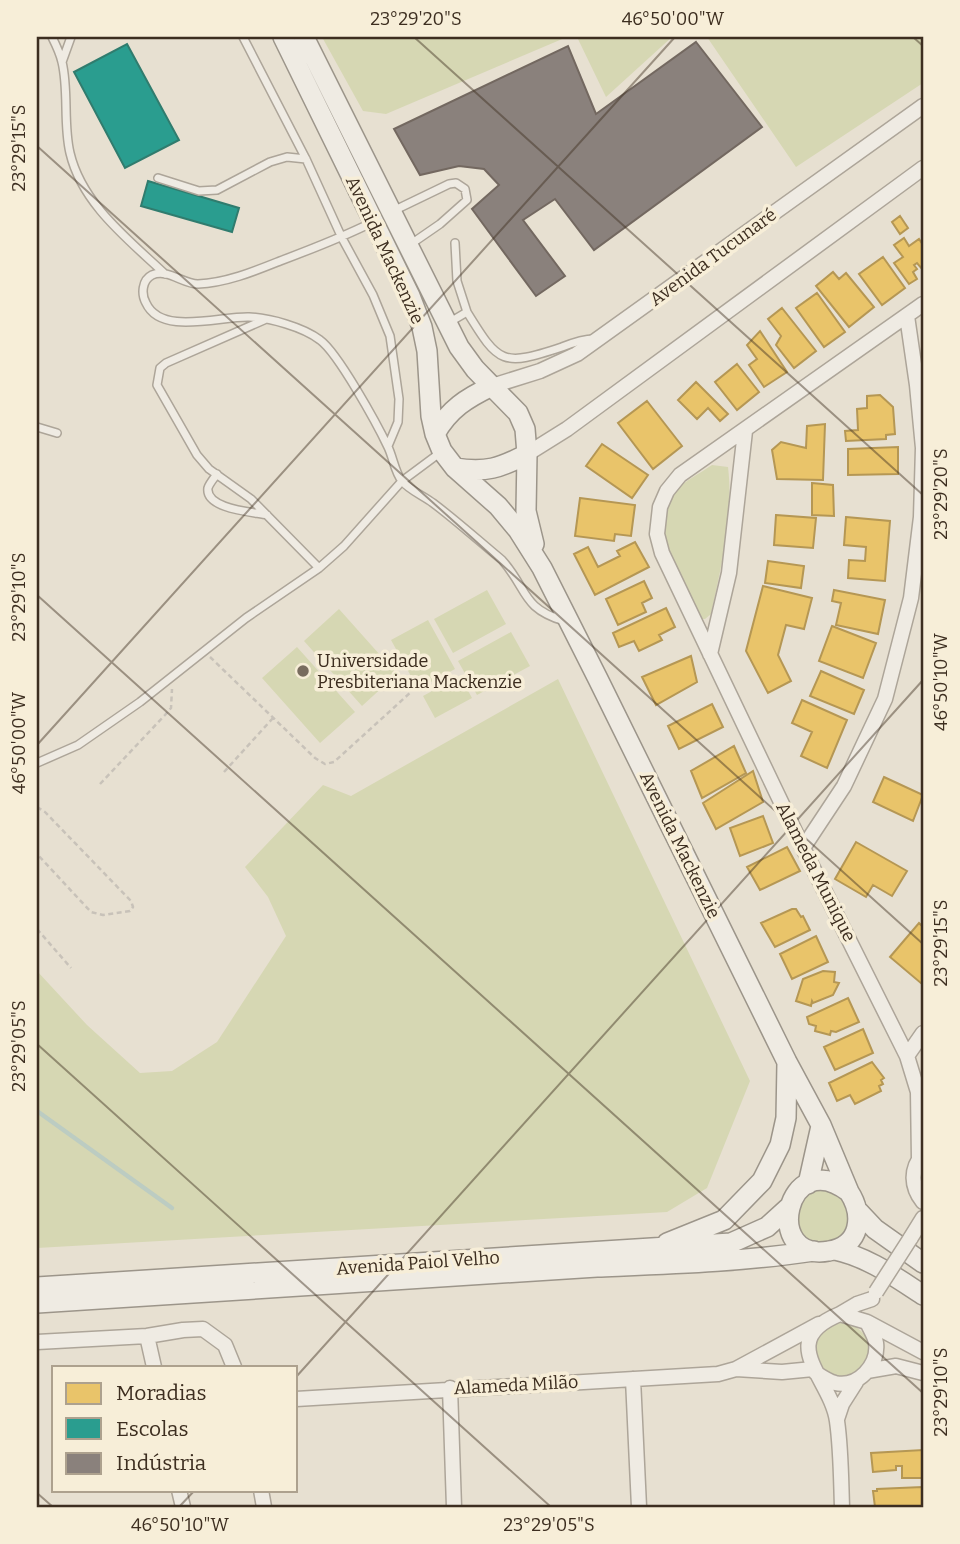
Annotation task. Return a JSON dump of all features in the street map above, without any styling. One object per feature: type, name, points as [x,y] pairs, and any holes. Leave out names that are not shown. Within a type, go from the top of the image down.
[{"type":"main road","name":"Avenida Mackenzie","points":[[283,37],[382,217],[407,246],[458,348],[518,413],[525,429],[526,510],[540,565]]},
{"type":"main road","name":"Avenida Mackenzie","points":[[304,37],[382,217],[422,327],[428,354],[429,396],[438,443],[455,468],[498,506],[518,530],[540,565],[787,1062],[821,1125],[849,1192]]},
{"type":"main road","points":[[438,443],[443,419],[458,404],[492,386]]},
{"type":"main road","points":[[455,468],[475,472],[491,470],[527,454]]},
{"type":"main road","points":[[656,1248],[724,1220],[762,1181],[780,1145],[786,1118],[787,1062]]},
{"type":"main road","points":[[821,1125],[808,1184],[830,1181],[849,1192],[859,1212],[875,1229],[923,1264]]},
{"type":"main road","name":"Avenida Paiol Velho","points":[[37,1287],[731,1244],[767,1227],[808,1184]]},
{"type":"main road","points":[[788,1208],[787,1219],[795,1239],[803,1246],[814,1251],[835,1250],[861,1258],[887,1271],[923,1295]]},
{"type":"main road","points":[[835,1250],[846,1244],[854,1235],[859,1212]]},
{"type":"main road","name":"Avenida Paiol Velho","points":[[37,1303],[775,1258],[814,1251]]},
{"type":"street","name":"Avenida Tucunaré","points":[[492,386],[559,364],[598,340],[923,106]]},
{"type":"street","points":[[527,454],[567,429],[923,168]]},
{"type":"street","name":"Alameda Munique","points":[[923,304],[680,475],[667,491],[660,506],[657,534],[662,553],[710,654],[907,1056],[921,1096],[921,1156],[914,1169],[913,1180],[915,1191],[923,1202]]},
{"type":"street","points":[[803,848],[844,786],[885,699],[911,598],[921,517],[923,448],[907,316]]},
{"type":"street","points":[[710,654],[729,573],[745,431]]},
{"type":"street","points":[[907,1056],[923,1033]]},
{"type":"street","points":[[837,1419],[842,1405],[876,1354],[876,1342],[865,1321],[874,1296],[923,1218]]},
{"type":"street","points":[[842,1507],[837,1419],[829,1395],[814,1371],[808,1354],[808,1343],[818,1324],[874,1296]]},
{"type":"street","points":[[840,1314],[865,1321],[923,1352]]},
{"type":"street","name":"Alameda Milão","points":[[298,1399],[718,1374],[736,1369],[818,1324]]},
{"type":"street","points":[[37,1342],[147,1336],[183,1329],[203,1329],[225,1345],[234,1366]]},
{"type":"street","points":[[147,1336],[154,1366]]},
{"type":"street","points":[[814,1371],[835,1383],[896,1366],[923,1373]]},
{"type":"street","name":"Alameda Milão","points":[[736,1369],[814,1371]]},
{"type":"street","points":[[633,1379],[639,1507]]},
{"type":"street","points":[[450,1388],[454,1507]]},
{"type":"lane","points":[[52,37],[62,62],[69,152],[78,178],[99,209],[165,274],[184,282],[199,284],[245,275],[342,238],[449,184],[456,183],[465,189],[467,200],[457,210],[407,246]]},
{"type":"lane","points":[[62,62],[71,37]]},
{"type":"lane","points":[[243,37],[373,295],[390,336],[399,399],[398,422],[388,446]]},
{"type":"lane","points":[[158,178],[199,191],[217,190],[270,162],[287,157],[306,159]]},
{"type":"lane","points":[[455,243],[457,282],[467,312],[489,347],[506,358],[526,359],[586,339],[598,340]]},
{"type":"lane","points":[[165,274],[153,275],[146,281],[142,293],[152,313],[162,320],[199,322],[249,317],[280,322],[319,339],[339,363],[388,446],[402,481],[502,560],[536,610],[570,623]]},
{"type":"lane","points":[[446,324],[467,312]]},
{"type":"lane","points":[[264,319],[166,363],[160,368],[157,385],[197,455],[251,499],[319,568]]},
{"type":"lane","points":[[37,427],[57,433]]},
{"type":"lane","points":[[37,763],[78,745],[246,618],[319,568],[345,546],[438,443]]},
{"type":"lane","points":[[217,474],[208,487],[214,502],[224,507],[267,515]]},
{"type":"path","points":[[204,651],[315,758],[325,764],[334,762],[411,692]]},
{"type":"path","points":[[100,784],[170,708],[172,692],[169,678]]},
{"type":"path","points":[[224,772],[273,718]]},
{"type":"path","points":[[37,807],[45,812],[131,901],[133,907],[130,911],[103,915],[91,912],[37,854]]},
{"type":"path","points":[[37,929],[71,968]]},
{"type":"green space","points":[[322,37],[567,37],[386,114],[363,111]]},
{"type":"green space","points":[[577,37],[672,37],[606,97]]},
{"type":"green space","points":[[707,37],[923,37],[923,83],[796,167]]},
{"type":"green space","points":[[712,465],[728,467],[728,523],[711,614],[705,619],[699,619],[669,557],[662,523],[665,507],[672,494]]},
{"type":"green space","points":[[487,590],[506,624],[453,653],[434,619]]},
{"type":"green space","points":[[339,609],[397,674],[362,706],[304,641]]},
{"type":"green space","points":[[428,620],[455,669],[418,689],[391,640]]},
{"type":"green space","points":[[511,632],[530,666],[477,695],[458,661]]},
{"type":"green space","points":[[297,647],[355,712],[320,743],[262,678]]},
{"type":"green space","points":[[460,676],[472,698],[435,718],[423,696]]},
{"type":"green space","points":[[558,679],[750,1081],[707,1188],[667,1212],[37,1248],[37,971],[87,1025],[140,1073],[172,1071],[217,1042],[286,936],[268,897],[245,867],[323,785],[351,796]]},
{"type":"green space","points":[[823,1188],[848,1201],[849,1231],[824,1247],[797,1234],[794,1207],[805,1193]]},
{"type":"green space","points":[[842,1323],[861,1331],[869,1350],[861,1369],[842,1377],[823,1369],[815,1350],[823,1331]]},
{"type":"building: Moradias","points":[[900,216],[908,228],[900,234],[892,222]]},
{"type":"building: Moradias","points":[[904,238],[909,246],[919,239],[923,245],[923,270],[917,263],[914,265],[917,269],[913,272],[917,279],[909,284],[894,263],[903,257],[894,245]]},
{"type":"building: Moradias","points":[[883,257],[905,288],[882,305],[859,274]]},
{"type":"building: Moradias","points":[[833,272],[839,279],[846,273],[874,307],[849,327],[816,286]]},
{"type":"building: Moradias","points":[[817,293],[845,332],[824,347],[796,308]]},
{"type":"building: Moradias","points":[[782,308],[816,351],[794,368],[776,345],[781,336],[768,319]]},
{"type":"building: Moradias","points":[[760,331],[787,372],[764,387],[749,365],[757,359],[747,345]]},
{"type":"building: Moradias","points":[[737,364],[759,392],[737,410],[715,382]]},
{"type":"building: Moradias","points":[[696,382],[728,414],[720,421],[708,408],[697,419],[678,400]]},
{"type":"building: Moradias","points":[[880,395],[893,407],[895,434],[886,435],[886,439],[846,441],[845,431],[858,430],[857,409],[867,408],[867,396]]},
{"type":"building: Moradias","points":[[647,401],[682,446],[653,469],[618,423]]},
{"type":"building: Moradias","points":[[825,424],[823,480],[777,479],[772,450],[781,442],[806,448],[807,426]]},
{"type":"building: Moradias","points":[[602,444],[648,475],[632,498],[586,466]]},
{"type":"building: Moradias","points":[[898,447],[898,474],[848,475],[848,449]]},
{"type":"building: Moradias","points":[[812,483],[833,485],[834,516],[812,515]]},
{"type":"building: Moradias","points":[[580,498],[635,505],[631,536],[615,534],[614,541],[575,536]]},
{"type":"building: Moradias","points":[[776,515],[816,518],[813,548],[774,545]]},
{"type":"building: Moradias","points":[[846,517],[890,521],[885,581],[848,578],[849,560],[865,561],[866,547],[844,545]]},
{"type":"building: Moradias","points":[[635,542],[649,567],[595,595],[574,554],[588,547],[598,567],[620,556],[617,551]]},
{"type":"building: Moradias","points":[[768,561],[804,566],[801,588],[765,583]]},
{"type":"building: Moradias","points":[[644,581],[652,598],[642,603],[646,612],[618,625],[606,599]]},
{"type":"building: Moradias","points":[[763,586],[812,598],[804,629],[786,625],[778,655],[791,681],[768,693],[746,651]]},
{"type":"building: Moradias","points":[[834,590],[885,600],[878,634],[836,625],[841,603],[832,601]]},
{"type":"building: Moradias","points":[[666,608],[675,627],[659,635],[662,640],[639,651],[634,641],[619,647],[613,633]]},
{"type":"building: Moradias","points":[[832,626],[876,643],[863,678],[819,661]]},
{"type":"building: Moradias","points":[[691,656],[697,682],[656,705],[642,677]]},
{"type":"building: Moradias","points":[[821,671],[864,690],[854,714],[810,696]]},
{"type":"building: Moradias","points":[[802,700],[847,720],[827,768],[801,756],[812,732],[792,723]]},
{"type":"building: Moradias","points":[[712,704],[723,727],[679,749],[668,726]]},
{"type":"building: Moradias","points":[[734,746],[746,773],[702,798],[691,771]]},
{"type":"building: Moradias","points":[[753,771],[763,802],[716,829],[703,803]]},
{"type":"building: Moradias","points":[[884,777],[923,795],[913,821],[873,802]]},
{"type":"building: Moradias","points":[[763,816],[773,843],[740,856],[730,828]]},
{"type":"building: Moradias","points":[[856,842],[907,871],[892,896],[873,885],[866,897],[835,879]]},
{"type":"building: Moradias","points":[[787,847],[800,871],[760,890],[747,867]]},
{"type":"building: Moradias","points":[[796,909],[801,917],[803,916],[810,930],[775,947],[761,923]]},
{"type":"building: Moradias","points":[[919,923],[923,927],[922,984],[890,957]]},
{"type":"building: Moradias","points":[[816,936],[828,962],[792,979],[780,954]]},
{"type":"building: Moradias","points":[[823,971],[835,972],[834,982],[839,983],[833,995],[813,1003],[812,1001],[811,1006],[796,1001],[803,979]]},
{"type":"building: Moradias","points":[[848,998],[859,1022],[836,1032],[831,1031],[830,1035],[815,1031],[816,1026],[809,1024],[807,1017]]},
{"type":"building: Moradias","points":[[863,1029],[873,1053],[835,1070],[824,1047]]},
{"type":"building: Moradias","points":[[872,1062],[884,1078],[881,1080],[883,1084],[879,1086],[881,1091],[855,1104],[850,1095],[837,1101],[829,1083]]},
{"type":"building: Moradias","points":[[923,1450],[923,1478],[902,1478],[902,1466],[896,1466],[896,1470],[873,1472],[871,1453]]},
{"type":"building: Moradias","points":[[922,1487],[923,1507],[875,1507],[873,1491],[877,1489]]},
{"type":"building: Escolas","points":[[127,44],[179,140],[125,168],[74,72]]},
{"type":"building: Escolas","points":[[148,181],[239,208],[232,232],[141,206]]},
{"type":"building: Indústria","points":[[696,42],[762,127],[594,250],[555,199],[523,220],[565,276],[536,296],[472,209],[499,185],[484,169],[459,166],[420,175],[394,129],[568,46],[596,114]]},
{"type":"waterway","points":[[37,1111],[172,1208]]},
{"type":"place","name":"Universidade Presbiteriana Mackenzie","points":[[303,671]]}]
